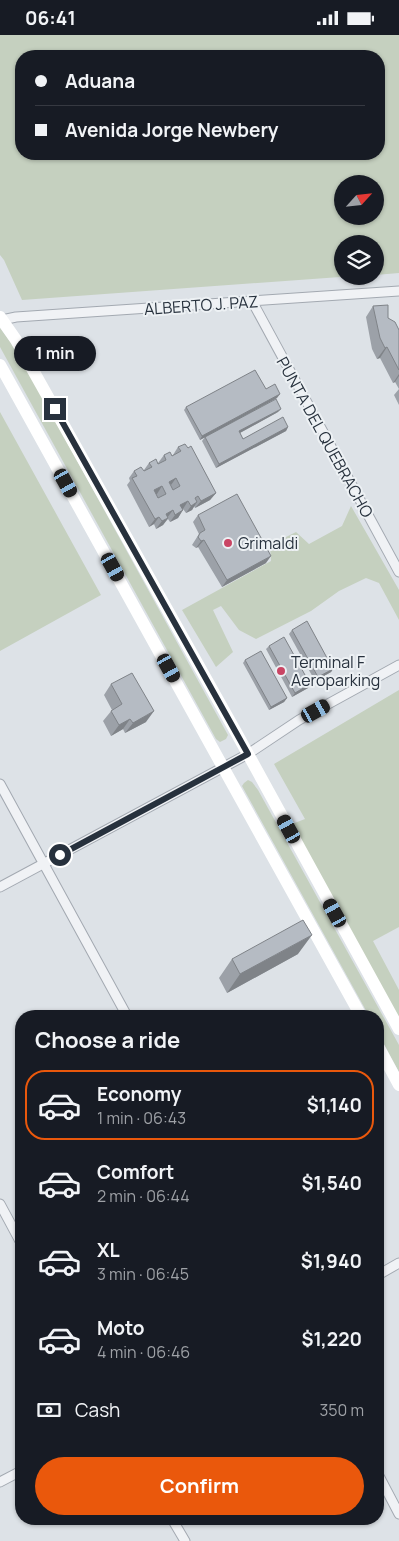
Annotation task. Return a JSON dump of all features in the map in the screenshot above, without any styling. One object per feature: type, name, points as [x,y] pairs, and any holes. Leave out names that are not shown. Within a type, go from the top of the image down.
[{"type":"main road","points":[[1,319],[21,348],[399,1029]]},
{"type":"main road","points":[[0,365],[358,1010]]},
{"type":"main road","points":[[384,1057],[399,1085]]},
{"type":"street","name":"ALBERTO J. PAZ","points":[[1,319],[399,291]]},
{"type":"street","name":"PUNTA DEL QUEBRACHO","points":[[252,301],[399,572]]},
{"type":"street","points":[[0,887],[248,754],[299,720],[399,665]]},
{"type":"street","points":[[0,784],[124,1010]]},
{"type":"street","points":[[0,1204],[15,1232]]},
{"type":"street","points":[[384,1272],[399,1263]]},
{"type":"street","points":[[0,1482],[15,1474]]},
{"type":"street","points":[[384,1485],[399,1513]]},
{"type":"street","points":[[175,1525],[184,1541]]},
{"type":"green space","points":[[0,35],[399,35],[399,273],[384,274],[384,235],[334,235],[334,277],[22,300],[0,255]]},
{"type":"green space","points":[[0,328],[15,348],[228,735],[226,739],[220,742],[216,739],[0,347]]},
{"type":"green space","points":[[0,412],[101,595],[0,651]]},
{"type":"green space","points":[[351,506],[399,590],[399,620],[379,583],[366,578],[339,591],[311,611],[256,639],[239,630],[221,606],[213,610],[233,652],[216,667],[182,610],[271,561],[270,545],[296,532],[309,544],[342,526]]},
{"type":"green space","points":[[399,690],[399,927],[373,941],[399,990],[399,1018],[292,824],[305,819],[274,764]]},
{"type":"green space","points":[[248,780],[252,782],[258,790],[380,1010],[366,1010],[242,786]]},
{"type":"green space","points":[[384,1018],[399,1045],[399,1072],[384,1044]]},
{"type":"building","points":[[388,305],[388,318],[395,322],[399,330],[399,370],[380,338],[373,306]]},
{"type":"building","points":[[255,370],[266,389],[275,384],[280,394],[202,436],[186,407]]},
{"type":"building","points":[[276,399],[281,409],[239,431],[243,439],[283,417],[288,427],[219,464],[205,437]]},
{"type":"building","points":[[185,444],[188,448],[191,446],[216,493],[201,501],[198,496],[195,498],[197,502],[191,506],[188,501],[180,505],[183,510],[175,515],[173,510],[166,514],[168,518],[162,521],[159,517],[155,519],[132,478],[137,476],[134,471],[141,467],[144,471],[152,467],[149,463],[156,459],[158,464],[166,460],[164,455],[170,452],[172,456],[181,451],[178,447]],"holes":[[[176,478],[180,486],[173,490],[169,482]],[[162,486],[166,494],[158,498],[154,490]]]},
{"type":"building","points":[[237,494],[271,556],[227,580],[204,540],[201,541],[198,537],[205,530],[198,515]]},
{"type":"building","points":[[307,621],[333,669],[318,677],[292,630]]},
{"type":"building","points":[[284,637],[310,684],[295,693],[269,646]]},
{"type":"building","points":[[261,651],[287,698],[271,707],[245,660]]},
{"type":"building","points":[[132,673],[154,711],[133,723],[130,719],[119,725],[111,711],[122,704],[111,684]]},
{"type":"building","points":[[303,920],[312,935],[240,974],[232,959]]},
{"type":"place","name":"Grimaldi","points":[[228,543]]},
{"type":"place","name":"Terminal F Aeroparking","points":[[281,671]]},
{"type":"route","points":[[55,409],[248,754],[60,855]]}]
